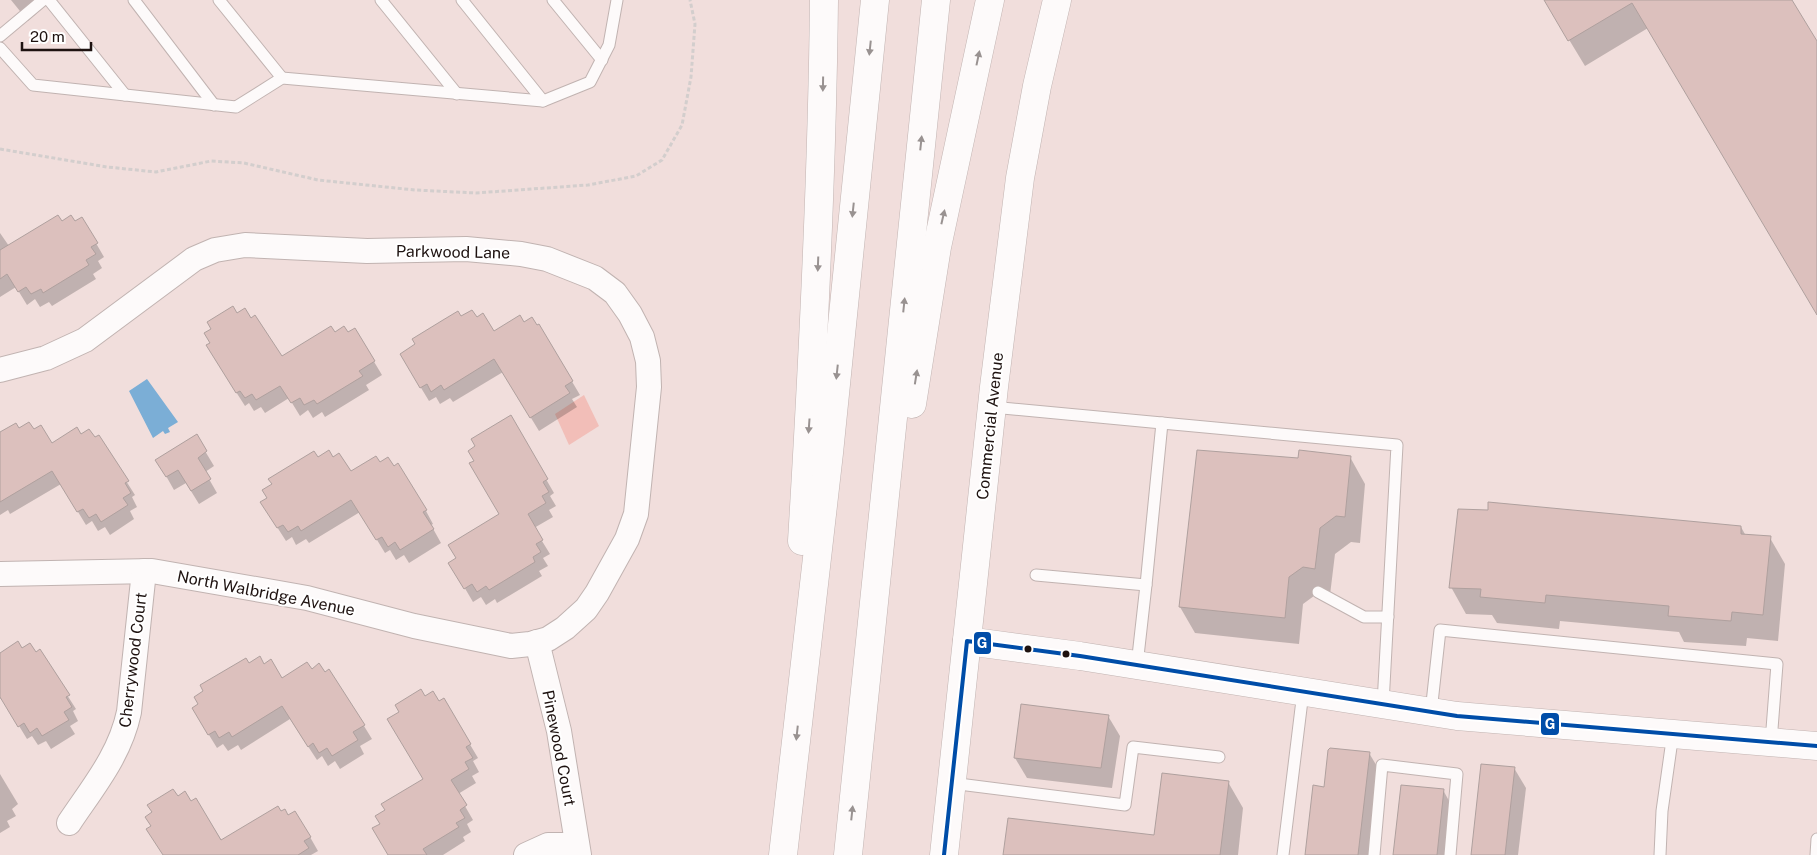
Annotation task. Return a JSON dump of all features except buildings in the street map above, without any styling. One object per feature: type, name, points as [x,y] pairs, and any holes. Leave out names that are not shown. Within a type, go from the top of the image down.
[{"type":"main road","points":[[803,685],[802,542],[815,329],[822,152],[824,0]]},
{"type":"main road","points":[[783,855],[829,453],[875,0]]},
{"type":"main road","points":[[848,855],[936,0]]},
{"type":"main road","points":[[856,771],[937,247],[990,0]]},
{"type":"main road","name":"Commercial Avenue","points":[[944,855],[992,407],[1020,178],[1037,86],[1057,0]]},
{"type":"main road","points":[[967,641],[1137,665],[1431,712],[1817,746]]},
{"type":"street","name":"Parkwood Lane","points":[[0,370],[46,358],[85,340],[194,259],[226,247],[244,245],[367,251],[466,250],[521,254],[547,259],[595,278],[615,294],[630,314],[642,337],[648,361],[649,388],[636,514],[627,539],[597,593],[580,614]]},
{"type":"street","name":"North Walbridge Avenue","points":[[0,574],[144,571],[307,598],[469,639],[511,646],[548,639],[580,614]]},
{"type":"street","name":"Cherrywood Court","points":[[69,822],[115,754],[124,735],[129,712],[144,571]]},
{"type":"street","name":"Pinewood Court","points":[[536,642],[559,731],[578,850]]},
{"type":"street","points":[[526,855],[548,845],[578,850]]},
{"type":"lane","points":[[0,36],[43,0]]},
{"type":"lane","points":[[49,0],[125,95]]},
{"type":"lane","points":[[134,0],[214,105]]},
{"type":"lane","points":[[219,0],[282,78]]},
{"type":"lane","points":[[380,0],[457,94]]},
{"type":"lane","points":[[462,0],[543,101]]},
{"type":"lane","points":[[553,0],[602,60]]},
{"type":"lane","points":[[0,48],[33,85],[214,105],[236,107],[282,78],[543,101],[590,82],[609,45],[617,0]]},
{"type":"lane","points":[[992,407],[1397,445],[1383,705]]},
{"type":"lane","points":[[1137,665],[1162,423]]},
{"type":"lane","points":[[1036,575],[1146,585]]},
{"type":"lane","points":[[1318,592],[1364,617],[1388,617]]},
{"type":"lane","points":[[1431,712],[1440,630],[1777,664],[1771,742]]},
{"type":"lane","points":[[1283,855],[1303,692]]},
{"type":"lane","points":[[1660,855],[1662,811],[1673,734]]},
{"type":"lane","points":[[952,783],[1125,805],[1132,747],[1219,757]]},
{"type":"lane","points":[[1374,855],[1382,766],[1457,774],[1450,855]]},
{"type":"lane","points":[[1816,855],[1817,839]]},
{"type":"path","points":[[0,149],[107,167],[156,172],[212,161],[244,163],[318,180],[415,190],[476,193],[588,185],[636,176],[662,160],[682,126],[691,77],[695,24],[690,0]]},
{"type":"shaded area","points":[[584,395],[599,426],[569,445],[555,414]]},
{"type":"water","points":[[147,379],[178,422],[168,428],[170,432],[165,434],[163,431],[153,438],[129,391]]},
{"type":"transit line","name":"G","points":[[944,855],[967,641],[1080,656],[1457,716],[1817,746]]}]
